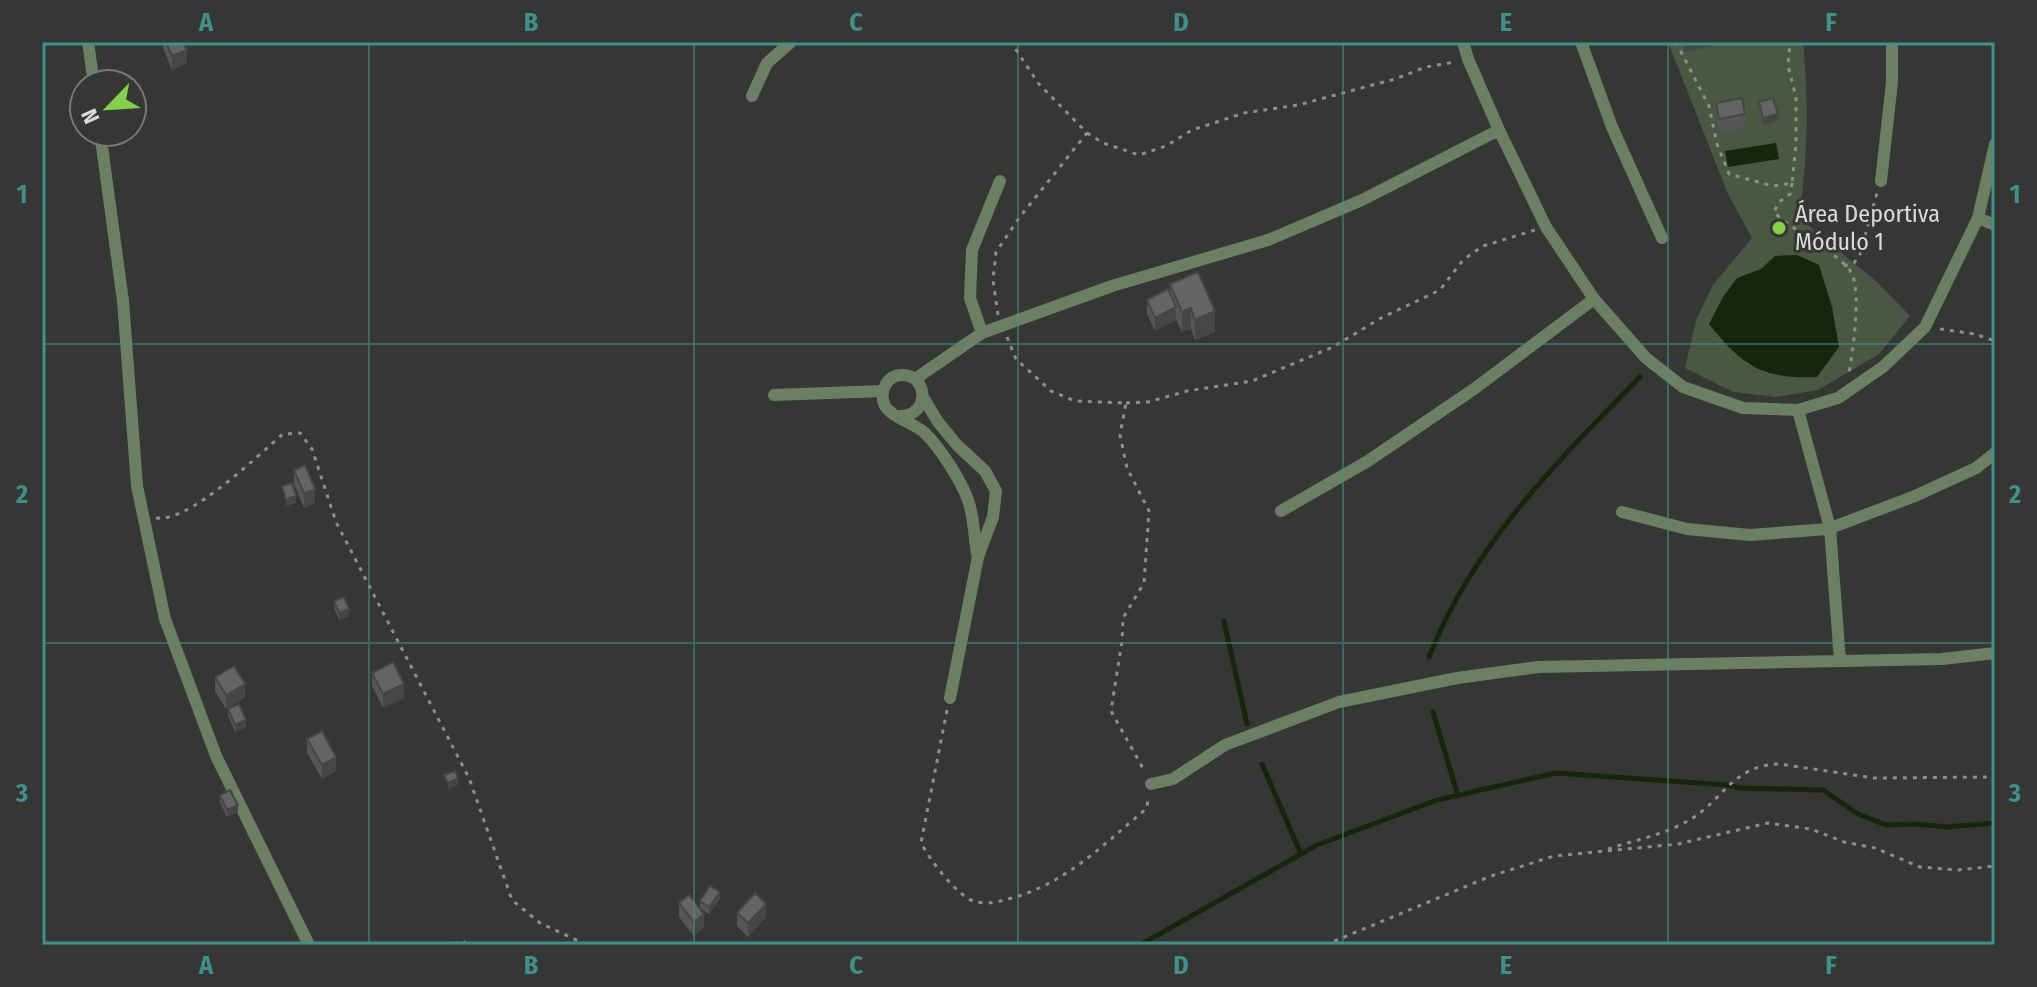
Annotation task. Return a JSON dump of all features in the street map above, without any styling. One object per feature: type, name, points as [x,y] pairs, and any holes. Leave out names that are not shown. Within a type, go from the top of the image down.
[{"type":"street","points":[[88,42],[92,68]]},
{"type":"street","points":[[752,96],[767,63],[791,42]]},
{"type":"street","points":[[1463,42],[1499,130],[1546,227],[1594,299],[1646,358],[1683,387],[1743,408],[1798,410],[1838,398],[1883,367],[1925,327],[1978,218],[1995,144]]},
{"type":"street","points":[[1581,42],[1612,127],[1662,238]]},
{"type":"street","points":[[1881,181],[1892,82],[1892,42]]},
{"type":"street","points":[[915,379],[982,333],[1112,286],[1268,240],[1362,200],[1499,130]]},
{"type":"street","points":[[102,148],[123,301],[137,486],[165,619],[203,726],[309,945]]},
{"type":"street","points":[[982,333],[970,298],[972,250],[1000,181]]},
{"type":"street","points":[[1978,218],[1995,225]]},
{"type":"street","points":[[1281,511],[1380,453],[1474,389],[1594,299]]},
{"type":"street","points":[[950,698],[978,557],[993,517],[996,491],[985,471],[938,422],[915,379],[902,375],[889,379],[883,391],[884,405],[924,433],[946,460],[968,500],[978,557]]},
{"type":"street","points":[[774,395],[883,391]]},
{"type":"street","points":[[900,416],[907,416],[918,409],[923,397]]},
{"type":"street","points":[[1798,410],[1830,528],[1840,661]]},
{"type":"street","points":[[1622,512],[1687,529],[1750,535],[1830,528],[1915,496],[1976,468],[1995,453]]},
{"type":"street","points":[[1151,784],[1173,779],[1225,745],[1339,702],[1457,678],[1538,667],[1942,659],[1995,653]]},
{"type":"path","points":[[1011,42],[1038,83],[1087,133],[1103,143],[1139,155],[1166,146],[1192,130],[1244,113],[1298,105],[1395,79],[1426,67],[1468,59]]},
{"type":"path","points":[[1676,42],[1709,106],[1717,144],[1729,174],[1773,186],[1792,183]]},
{"type":"path","points":[[1790,42],[1788,66],[1796,97],[1796,144],[1790,194],[1779,202],[1774,212],[1852,273],[1854,342],[1846,392]]},
{"type":"path","points":[[1087,133],[996,252],[993,280],[996,311],[1016,359],[1051,391],[1075,401],[1148,402],[1187,391],[1252,381],[1333,347],[1381,318],[1440,290],[1463,260],[1483,246],[1546,227]]},
{"type":"path","points":[[1844,266],[1854,263],[1860,254],[1881,181]]},
{"type":"path","points":[[1925,327],[1975,334],[1995,341]]},
{"type":"path","points":[[950,698],[921,843],[931,862],[969,899],[989,904],[1031,894],[1071,872],[1147,808],[1151,784],[1111,711],[1123,618],[1144,583],[1149,511],[1127,468],[1120,435],[1126,403]]},
{"type":"path","points":[[144,516],[167,520],[190,510],[283,434],[300,433],[312,449],[336,522],[469,778],[512,900],[540,923],[587,945]]},
{"type":"path","points":[[1601,852],[1693,818],[1727,785],[1764,764],[1874,778],[1995,777]]},
{"type":"path","points":[[1325,945],[1491,876],[1554,856],[1678,844],[1768,823],[1811,829],[1844,842],[1875,848],[1920,867],[1958,870],[1995,866]]},
{"type":"path","points":[[444,945],[464,942],[465,945]]},
{"type":"shaded area","name":"Área Deportiva Módulo 1","points":[[1668,42],[1803,42],[1807,130],[1799,218],[1877,282],[1910,316],[1879,354],[1818,390],[1776,397],[1733,392],[1685,368],[1696,320],[1713,285],[1752,238],[1728,194]]},
{"type":"shaded area","points":[[1776,143],[1779,159],[1728,167],[1725,151]]},
{"type":"shaded area","points":[[1797,255],[1819,265],[1832,307],[1839,347],[1817,377],[1781,375],[1755,367],[1732,350],[1709,324],[1737,278],[1761,269],[1775,256]]},
{"type":"building","points":[[166,42],[183,42],[187,50],[172,56]]},
{"type":"building","points":[[1742,98],[1745,114],[1719,119],[1716,103]]},
{"type":"building","points":[[1773,98],[1778,114],[1763,118],[1759,102]]},
{"type":"building","points":[[1198,272],[1215,311],[1195,320],[1191,308],[1182,312],[1170,284]]},
{"type":"building","points":[[1168,289],[1176,307],[1155,318],[1147,300]]},
{"type":"building","points":[[305,465],[315,489],[304,494],[294,470]]},
{"type":"building","points":[[292,483],[296,496],[286,499],[282,486]]},
{"type":"building","points":[[344,597],[349,609],[339,613],[334,601]]},
{"type":"building","points":[[393,662],[404,684],[383,694],[372,673]]},
{"type":"building","points":[[234,666],[245,684],[226,695],[215,677]]},
{"type":"building","points":[[239,704],[246,720],[235,725],[228,709]]},
{"type":"building","points":[[322,731],[336,757],[322,765],[307,739]]},
{"type":"building","points":[[455,771],[458,778],[448,783],[444,775]]},
{"type":"building","points":[[230,790],[238,805],[227,810],[220,795]]},
{"type":"building","points":[[710,886],[720,892],[709,907],[700,901]]},
{"type":"building","points":[[755,893],[766,904],[748,923],[737,913]]},
{"type":"building","points":[[689,895],[704,914],[694,922],[679,903]]},
{"type":"waterway","points":[[1429,657],[1447,616],[1493,541],[1548,473],[1640,377]]},
{"type":"waterway","points":[[1224,621],[1247,724]]},
{"type":"waterway","points":[[1433,712],[1458,796]]},
{"type":"waterway","points":[[1262,764],[1301,854]]},
{"type":"waterway","points":[[1140,945],[1317,845],[1437,800],[1556,773],[1740,788],[1823,790],[1858,814],[1886,825],[1947,827],[1995,823]]},
{"type":"place","name":"Área Deportiva Módulo 1","points":[[1779,228]]}]
